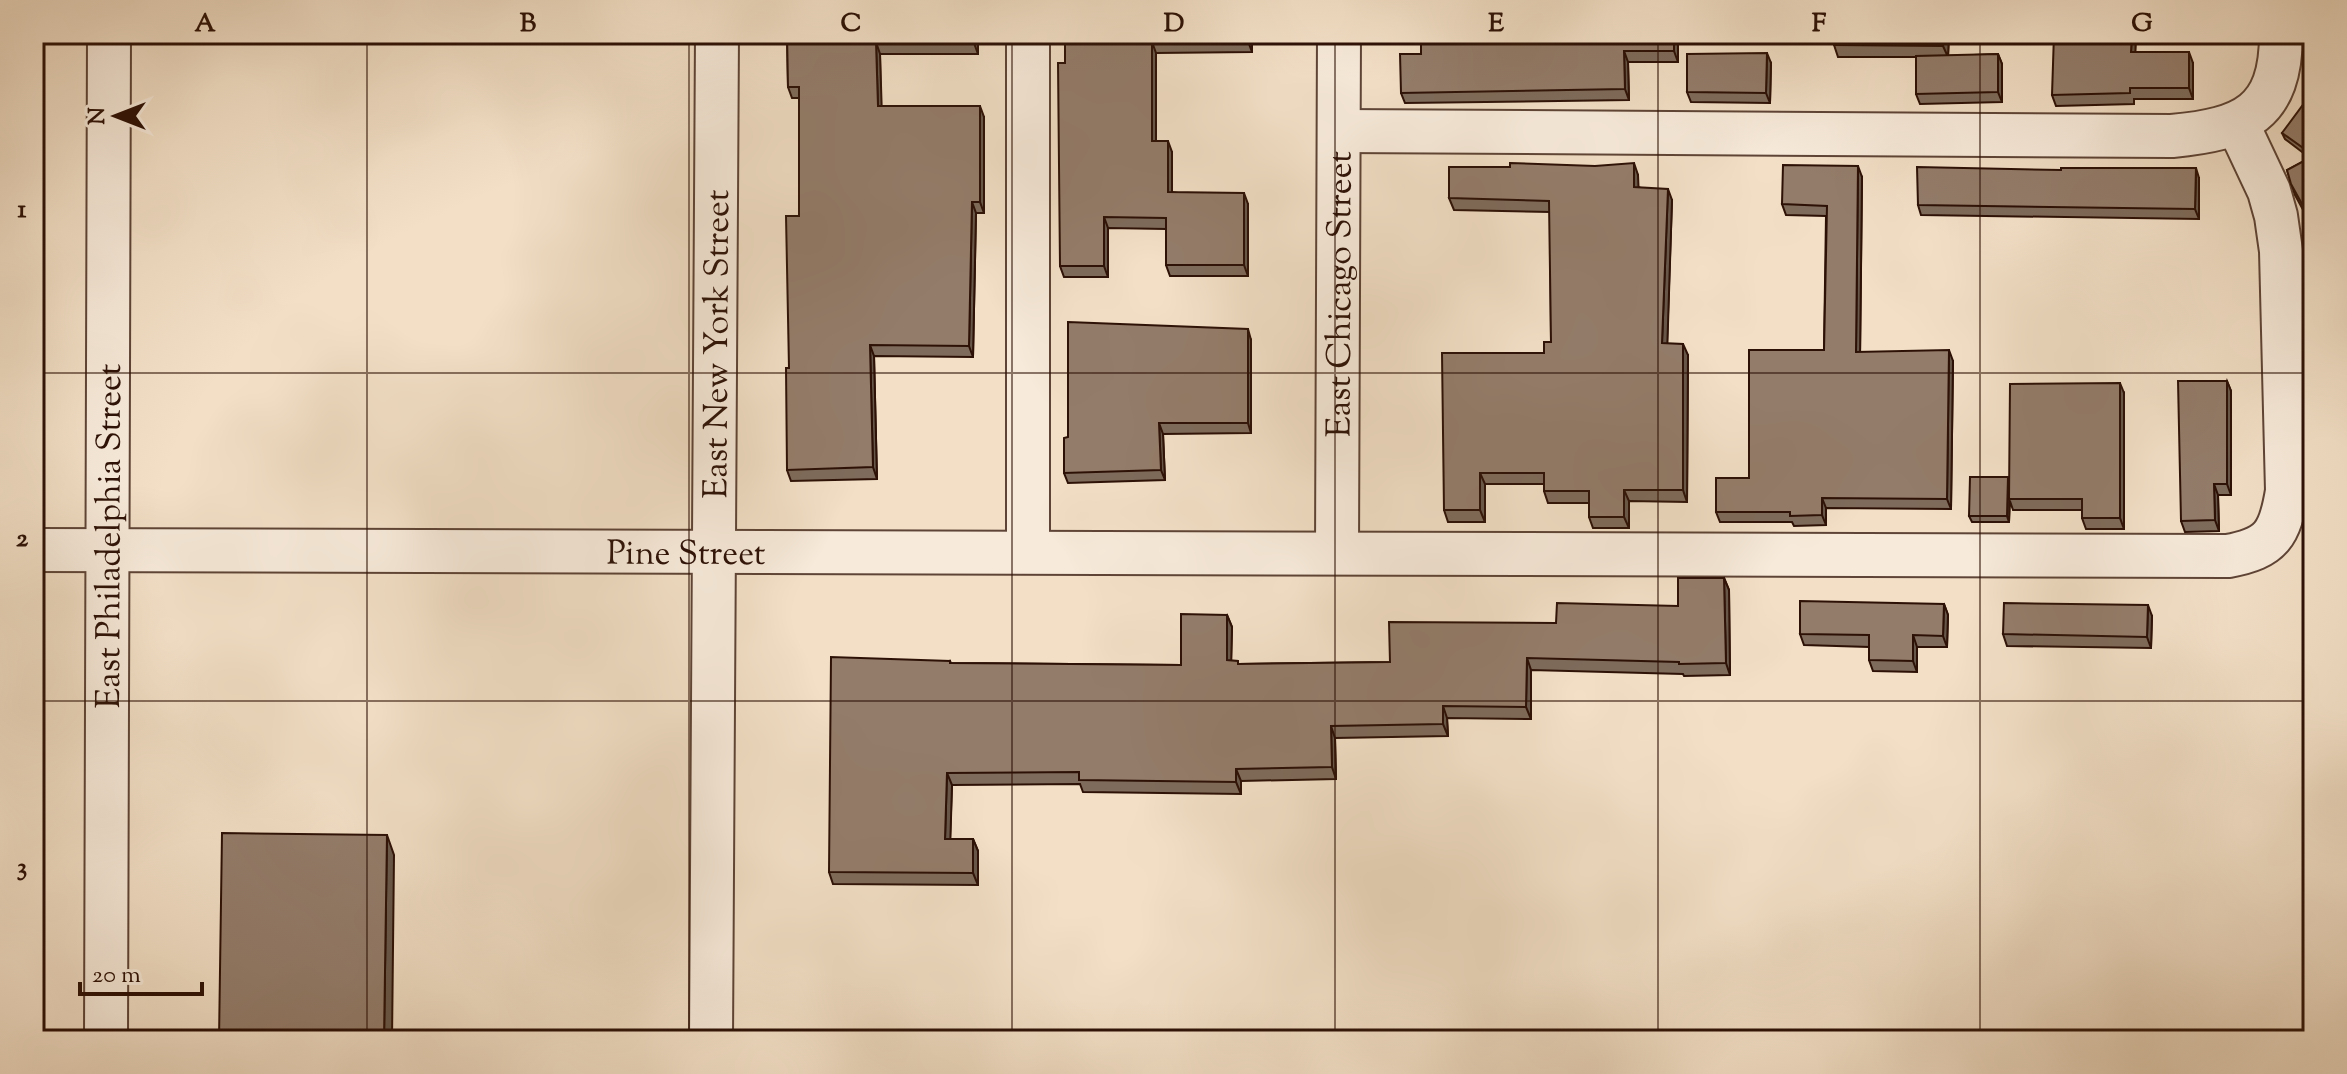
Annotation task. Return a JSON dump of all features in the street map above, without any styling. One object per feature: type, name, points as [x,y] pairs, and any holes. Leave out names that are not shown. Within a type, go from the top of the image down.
[{"type":"street","name":"East Philadelphia Street","points":[[106,1040],[109,34]]},
{"type":"street","name":"East New York Street","points":[[711,1040],[717,34]]},
{"type":"street","points":[[1028,34],[1028,552]]},
{"type":"street","name":"East Chicago Street","points":[[1337,552],[1339,34]]},
{"type":"street","points":[[1339,131],[2172,136],[2207,132],[2237,123],[2251,114],[2273,91],[2281,34]]},
{"type":"street","name":"Pine Street","points":[[34,550],[2228,556],[2253,551],[2270,539],[2283,517],[2287,491],[2281,251],[2269,191],[2237,123]]},
{"type":"building","points":[[787,34],[974,34],[974,43],[876,42],[878,106],[980,106],[980,202],[972,202],[969,346],[870,345],[873,467],[787,470],[786,368],[789,368],[786,216],[799,216],[799,87],[788,87]]},
{"type":"building","points":[[1065,34],[1248,34],[1248,41],[1152,42],[1152,141],[1168,141],[1168,192],[1244,193],[1244,265],[1166,265],[1166,218],[1104,217],[1104,266],[1060,266],[1058,63],[1065,63]]},
{"type":"building","points":[[1421,34],[1674,34],[1674,51],[1624,51],[1625,89],[1401,93],[1400,54],[1421,54]]},
{"type":"building","points":[[1834,34],[1944,34],[1943,46],[1834,45]]},
{"type":"building","points":[[2054,34],[2132,34],[2131,52],[2189,52],[2189,88],[2130,88],[2130,93],[2052,95]]},
{"type":"building","points":[[1767,53],[1766,93],[1687,92],[1687,54]]},
{"type":"building","points":[[1998,54],[1998,92],[1916,94],[1916,56]]},
{"type":"building","points":[[2305,102],[2313,108],[2313,155],[2282,133]]},
{"type":"building","points":[[2313,156],[2313,224],[2291,184],[2287,170]]},
{"type":"building","points":[[1510,163],[1595,166],[1634,163],[1634,187],[1668,189],[1662,343],[1683,344],[1683,490],[1624,490],[1624,517],[1589,517],[1589,491],[1544,491],[1544,473],[1480,473],[1480,510],[1444,510],[1442,353],[1544,353],[1544,342],[1551,342],[1549,201],[1449,198],[1449,167],[1510,167]]},
{"type":"building","points":[[1783,165],[1858,166],[1856,352],[1949,350],[1947,499],[1822,498],[1822,515],[1716,512],[1716,478],[1749,478],[1749,350],[1824,350],[1827,206],[1782,204]]},
{"type":"building","points":[[1917,167],[2061,170],[2196,168],[2195,209],[1918,205]]},
{"type":"building","points":[[1068,322],[1248,329],[1248,423],[1159,423],[1161,470],[1064,473],[1064,438],[1068,437]]},
{"type":"building","points":[[2178,381],[2227,381],[2227,484],[2214,484],[2215,520],[2181,521]]},
{"type":"building","points":[[2120,383],[2120,518],[2082,518],[2082,499],[2009,499],[2010,384]]},
{"type":"building","points":[[2309,397],[2313,397],[2313,534],[2311,534]]},
{"type":"building","points":[[1970,477],[2008,477],[2007,516],[1969,516]]},
{"type":"building","points":[[1678,578],[1724,578],[1726,663],[1527,658],[1526,707],[1443,706],[1443,724],[1331,726],[1332,767],[1236,769],[1236,782],[1079,780],[1079,772],[947,773],[945,839],[973,839],[973,873],[829,872],[831,657],[950,663],[1181,665],[1181,614],[1227,615],[1227,660],[1238,661],[1238,664],[1390,662],[1389,622],[1556,623],[1557,603],[1678,606]]},
{"type":"building","points":[[1800,601],[1944,604],[1943,636],[1913,635],[1913,661],[1869,660],[1869,635],[1800,634]]},
{"type":"building","points":[[2004,603],[2148,605],[2147,637],[2003,634]]},
{"type":"building","points":[[222,833],[387,835],[384,1040],[219,1040]]}]
